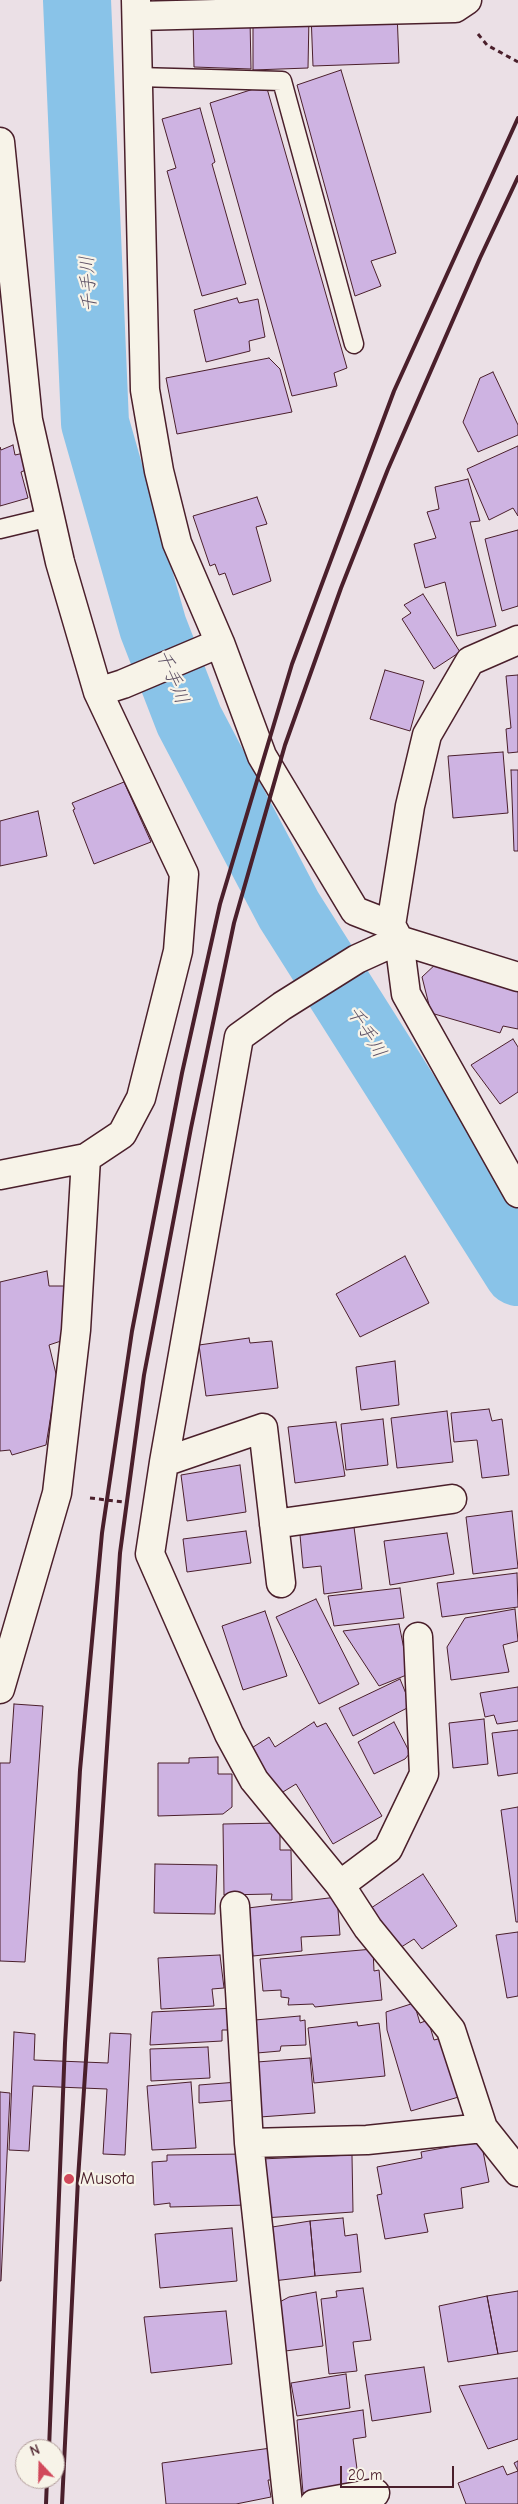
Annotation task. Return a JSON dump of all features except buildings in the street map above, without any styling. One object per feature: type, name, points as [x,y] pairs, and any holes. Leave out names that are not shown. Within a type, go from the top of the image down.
[{"type":"street","points":[[461,4],[136,8],[145,390],[160,471],[177,543],[213,646],[262,756],[355,911],[395,932],[518,977]]},
{"type":"street","points":[[0,142],[28,420],[60,562],[184,874],[178,951],[141,1098],[122,1134],[86,1158],[0,1175]]},
{"type":"street","points":[[518,640],[470,661],[427,735],[410,806],[395,932],[406,994],[518,1193]]},
{"type":"street","points":[[110,688],[213,646]]},
{"type":"street","points":[[395,932],[357,959],[282,1006],[239,1037],[164,1462],[150,1554],[229,1734],[254,1780],[340,1885],[368,1928],[451,2030],[483,2128],[518,2172]]},
{"type":"street","points":[[0,1688],[57,1494],[76,1330],[86,1158]]},
{"type":"street","points":[[164,1462],[263,1428],[281,1583]]},
{"type":"street","points":[[274,1524],[452,1499]]},
{"type":"street","points":[[340,1885],[388,1848],[424,1774],[418,1637]]},
{"type":"street","points":[[235,1906],[249,2143],[288,2504]]},
{"type":"street","points":[[249,2143],[367,2140],[483,2128]]},
{"type":"street","points":[[314,2504],[375,2493]]},
{"type":"lane","points":[[138,77],[282,81],[354,344]]},
{"type":"lane","points":[[0,530],[50,517]]},
{"type":"path","points":[[461,4],[487,45],[518,62]]},
{"type":"path","points":[[57,1494],[157,1506]]},
{"type":"waterway","name":"千手川","points":[[77,0],[95,423],[153,627],[189,720],[289,910],[518,1272]]},
{"type":"railway","points":[[49,2439],[65,2043],[80,1770],[102,1533],[132,1331],[182,1073],[220,904],[292,664],[394,391],[518,118]]},
{"type":"railway","points":[[62,2504],[78,2179],[120,1553],[144,1375],[191,1128],[234,923],[285,745],[341,588],[388,469],[480,258],[518,177]]},
{"type":"railway","points":[[46,2504],[47,2489]]},
{"type":"place","name":"Musota","points":[[69,2179]]}]
